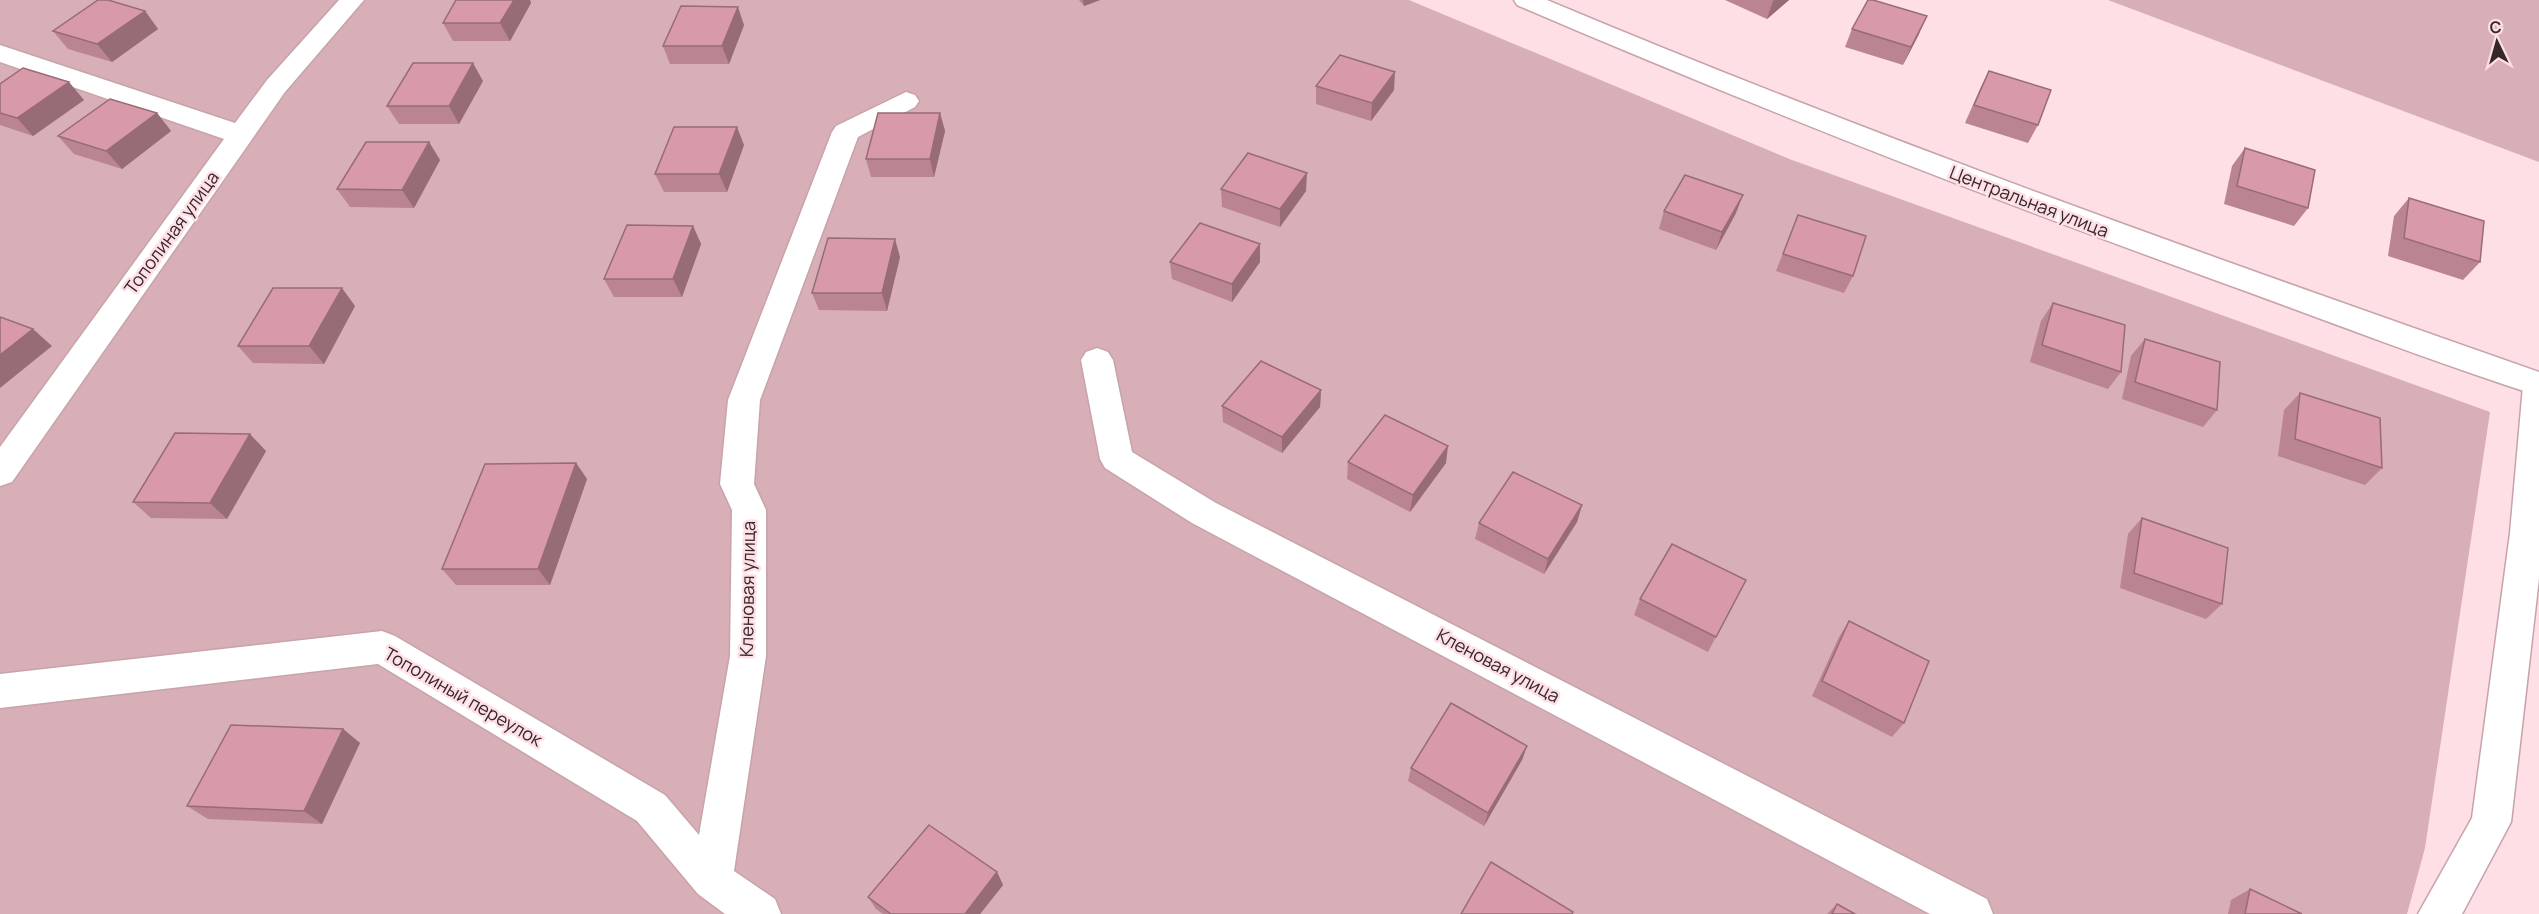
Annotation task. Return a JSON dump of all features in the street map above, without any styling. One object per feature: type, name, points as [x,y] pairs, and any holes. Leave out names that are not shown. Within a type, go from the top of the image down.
[{"type":"street","name":"Тополиная улица","points":[[0,473],[276,86],[352,0]]},
{"type":"street","name":"Центральная улица","points":[[1526,0],[1666,61],[2046,208],[2539,385]]},
{"type":"street","points":[[0,53],[242,135]]},
{"type":"street","name":"Кленовая улица","points":[[712,880],[748,656],[749,510],[737,484],[744,400],[846,132],[906,101]]},
{"type":"street","name":"Кленовая улица","points":[[1097,360],[1117,459],[1204,513],[1972,914]]},
{"type":"street","points":[[2439,914],[2491,822],[2527,533],[2539,385]]},
{"type":"street","name":"Тополиный переулок","points":[[0,691],[382,647],[651,808],[712,880],[760,914]]},
{"type":"shaded area","points":[[0,0],[1409,0],[1792,160],[2490,412],[2425,848],[2407,914],[0,914]]},
{"type":"shaded area","points":[[2108,0],[2539,0],[2539,162]]},
{"type":"building","points":[[98,0],[108,0],[145,11],[97,44],[53,31]]},
{"type":"building","points":[[456,0],[514,0],[500,23],[443,23]]},
{"type":"building","points":[[1868,0],[1927,16],[1911,47],[1852,29]]},
{"type":"building","points":[[681,6],[738,7],[722,46],[663,46]]},
{"type":"building","points":[[1340,55],[1395,72],[1372,103],[1316,86]]},
{"type":"building","points":[[413,63],[473,63],[449,106],[387,106]]},
{"type":"building","points":[[23,68],[69,82],[17,118],[0,113],[0,84]]},
{"type":"building","points":[[1989,71],[2051,90],[2038,125],[1974,105]]},
{"type":"building","points":[[110,99],[157,113],[106,151],[58,136]]},
{"type":"building","points":[[878,113],[940,113],[930,159],[866,159]]},
{"type":"building","points":[[674,127],[737,127],[719,174],[655,174]]},
{"type":"building","points":[[366,142],[429,142],[402,190],[337,189]]},
{"type":"building","points":[[2245,148],[2315,170],[2308,208],[2237,186]]},
{"type":"building","points":[[1248,153],[1307,173],[1280,209],[1221,189]]},
{"type":"building","points":[[1685,175],[1743,195],[1722,232],[1664,211]]},
{"type":"building","points":[[2409,198],[2484,221],[2480,262],[2404,238]]},
{"type":"building","points":[[1798,215],[1866,236],[1853,276],[1783,254]]},
{"type":"building","points":[[1200,223],[1260,244],[1232,284],[1170,262]]},
{"type":"building","points":[[627,225],[693,226],[673,279],[604,279]]},
{"type":"building","points":[[828,238],[895,239],[882,293],[812,293]]},
{"type":"building","points":[[273,288],[342,288],[309,346],[238,346]]},
{"type":"building","points":[[2053,303],[2125,325],[2121,372],[2042,345]]},
{"type":"building","points":[[0,317],[33,329],[0,355]]},
{"type":"building","points":[[2145,339],[2220,362],[2217,410],[2135,382]]},
{"type":"building","points":[[1261,361],[1321,390],[1282,437],[1222,406]]},
{"type":"building","points":[[2300,393],[2380,418],[2382,468],[2295,439]]},
{"type":"building","points":[[1385,415],[1448,446],[1413,495],[1348,462]]},
{"type":"building","points":[[175,433],[250,434],[210,503],[133,502]]},
{"type":"building","points":[[576,463],[538,569],[442,569],[485,464]]},
{"type":"building","points":[[1513,472],[1582,505],[1548,559],[1479,523]]},
{"type":"building","points":[[2142,518],[2228,548],[2222,604],[2134,573]]},
{"type":"building","points":[[1672,544],[1746,580],[1716,637],[1640,599]]},
{"type":"building","points":[[1849,621],[1929,661],[1904,723],[1822,681]]},
{"type":"building","points":[[1451,703],[1527,746],[1488,813],[1411,768]]},
{"type":"building","points":[[231,725],[343,729],[304,811],[187,806]]},
{"type":"building","points":[[929,825],[997,872],[965,914],[891,914],[868,897]]},
{"type":"building","points":[[1491,862],[1573,912],[1572,914],[1461,914]]},
{"type":"building","points":[[2250,889],[2302,914],[2245,914]]},
{"type":"building","points":[[1837,904],[1855,914],[1832,914]]}]
